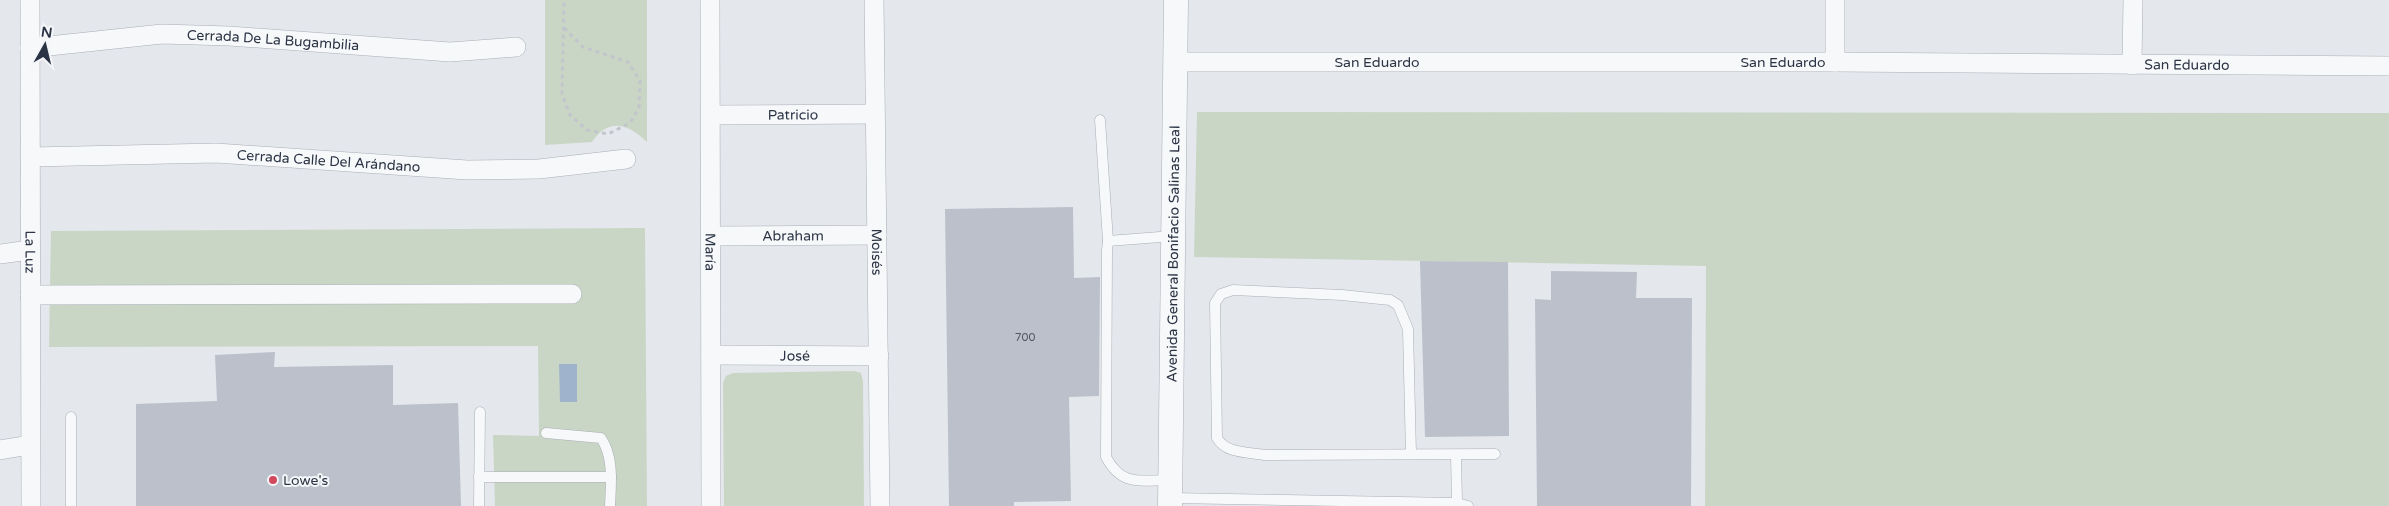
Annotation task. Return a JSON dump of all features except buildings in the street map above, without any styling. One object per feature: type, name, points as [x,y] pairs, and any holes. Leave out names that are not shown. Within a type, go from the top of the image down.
[{"type":"street","name":"La Luz","points":[[30,0],[31,506]]},
{"type":"street","name":"María","points":[[710,0],[712,506]]},
{"type":"street","name":"Moisés","points":[[874,0],[880,506]]},
{"type":"street","name":"Avenida General Bonifacio Salinas Leal","points":[[1170,495],[1176,0]]},
{"type":"street","points":[[1835,0],[1835,62]]},
{"type":"street","points":[[2132,65],[2133,0]]},
{"type":"street","name":"Cerrada De La Bugambilia","points":[[30,48],[162,34],[228,36],[450,52],[516,48]]},
{"type":"street","name":"San Eduardo","points":[[1175,62],[1835,62],[2389,66]]},
{"type":"street","name":"Patricio","points":[[710,115],[875,114]]},
{"type":"street","name":"Cerrada Calle Del Arándano","points":[[31,157],[216,153],[467,170],[539,169],[626,159]]},
{"type":"street","name":"Abraham","points":[[711,236],[877,235]]},
{"type":"street","points":[[0,254],[30,250]]},
{"type":"street","points":[[30,295],[572,294]]},
{"type":"street","name":"José","points":[[711,355],[879,356]]},
{"type":"street","points":[[0,450],[30,445]]},
{"type":"lane","points":[[1100,120],[1108,241],[1106,457],[1112,469],[1120,477],[1170,495],[1211,502],[1387,504],[1457,502],[1468,506]]},
{"type":"lane","points":[[1108,241],[1173,236]]},
{"type":"lane","points":[[1412,454],[1408,329],[1398,305],[1390,300],[1342,295],[1233,290],[1221,294],[1215,303],[1217,438],[1221,445],[1232,450],[1265,455],[1495,454]]},
{"type":"lane","points":[[479,506],[480,412]]},
{"type":"lane","points":[[71,506],[72,417]]},
{"type":"lane","points":[[546,433],[601,438],[607,448],[611,477],[610,506]]},
{"type":"lane","points":[[1456,455],[1457,502]]},
{"type":"lane","points":[[479,477],[611,477]]},
{"type":"path","points":[[564,0],[562,94],[570,115],[587,130],[608,134],[630,123],[639,108],[640,81],[628,62],[583,47],[564,28]]},
{"type":"green space","points":[[545,0],[647,0],[647,142],[626,127],[612,126],[598,134],[592,142],[545,145]]},
{"type":"green space","points":[[1197,112],[2389,113],[2389,506],[1705,506],[1706,266],[1194,257]]},
{"type":"green space","points":[[645,228],[647,506],[495,506],[493,435],[539,436],[538,346],[49,347],[51,231]]},
{"type":"green space","points":[[854,371],[861,373],[863,381],[864,506],[724,506],[723,383],[726,376],[733,373]]},
{"type":"water","points":[[559,364],[577,364],[577,402],[560,402]]},
{"type":"place","name":"Lowe's","points":[[273,480]]}]
